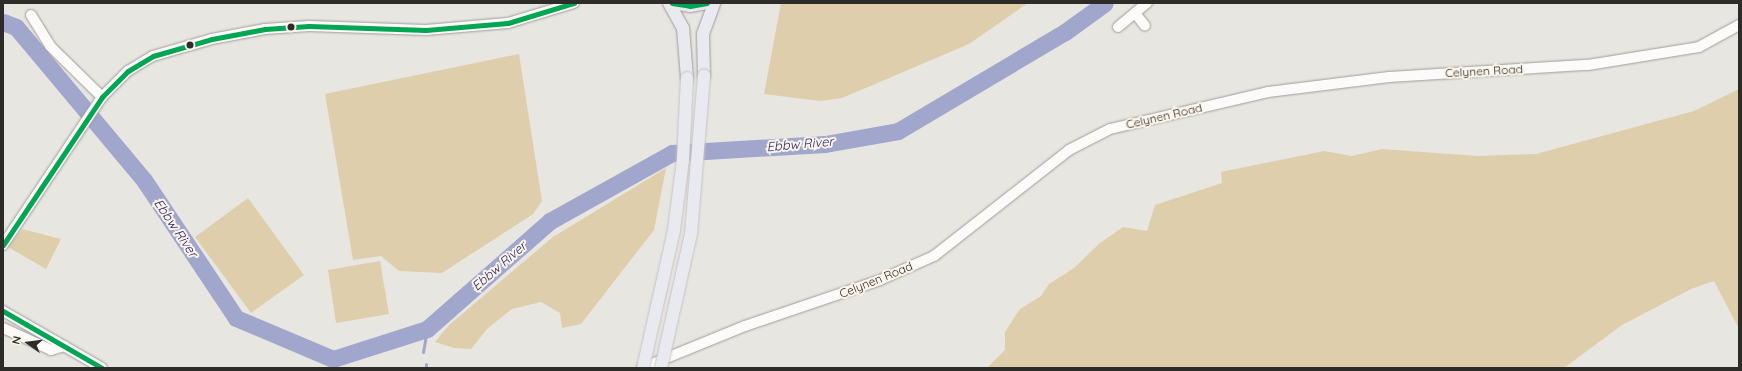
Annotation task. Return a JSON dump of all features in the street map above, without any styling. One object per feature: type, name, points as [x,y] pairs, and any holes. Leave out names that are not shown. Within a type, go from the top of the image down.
[{"type":"main road","points":[[643,368],[674,230],[683,160],[687,78],[683,28],[669,3]]},
{"type":"main road","points":[[672,3],[690,6],[707,3]]},
{"type":"main road","points":[[660,368],[691,234],[704,76],[703,34],[714,3]]},
{"type":"street","points":[[3,245],[99,101],[121,77],[144,60],[228,36],[295,27],[426,30],[508,23],[574,3]]},
{"type":"street","points":[[1118,27],[1147,3]]},
{"type":"street","points":[[1135,12],[1145,26]]},
{"type":"street","points":[[31,15],[50,46],[99,101]]},
{"type":"street","name":"Celynen Road","points":[[643,368],[745,326],[880,280],[934,256],[1069,150],[1110,129],[1268,92],[1389,77],[1588,65],[1699,47],[1739,25]]},
{"type":"street","points":[[3,311],[102,368]]},
{"type":"street","points":[[3,328],[52,350],[64,346]]},
{"type":"shaded area","points":[[781,3],[1028,3],[969,44],[842,98],[820,101],[764,94]]},
{"type":"shaded area","points":[[519,54],[542,201],[533,214],[442,273],[399,271],[381,256],[353,260],[325,94]]},
{"type":"shaded area","points":[[1739,89],[1739,329],[1714,281],[1691,289],[1622,325],[1564,368],[987,368],[1005,350],[1005,332],[1020,309],[1041,296],[1049,284],[1074,268],[1100,243],[1123,227],[1147,231],[1155,205],[1222,183],[1221,172],[1324,151],[1352,156],[1382,149],[1477,156],[1536,154],[1694,111]]},
{"type":"shaded area","points":[[666,168],[654,230],[581,324],[562,328],[560,313],[541,302],[512,309],[488,328],[471,349],[454,348],[435,342],[449,325],[553,237]]},
{"type":"shaded area","points":[[248,198],[304,275],[251,313],[195,237]]},
{"type":"shaded area","points":[[22,229],[61,239],[46,269],[8,247]]},
{"type":"shaded area","points":[[380,261],[389,314],[336,323],[328,270]]},
{"type":"waterway","name":"Ebbw River","points":[[3,22],[16,27],[144,180],[236,318],[333,359],[427,329],[550,221],[672,153],[825,144],[898,131],[1065,32],[1105,3]]},
{"type":"waterway","points":[[423,352],[427,329]]},
{"type":"transit line","points":[[3,245],[102,97],[128,71],[153,56],[212,39],[265,29],[309,26],[426,30],[508,23],[574,3]]},
{"type":"transit line","points":[[672,3],[690,6],[707,3]]},
{"type":"transit line","points":[[3,311],[102,368]]}]
